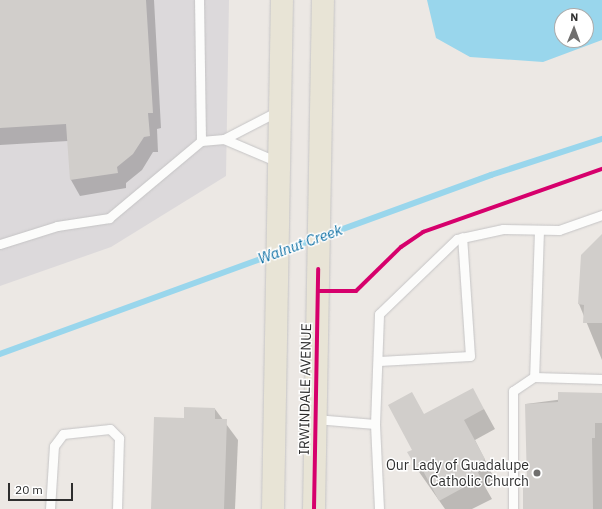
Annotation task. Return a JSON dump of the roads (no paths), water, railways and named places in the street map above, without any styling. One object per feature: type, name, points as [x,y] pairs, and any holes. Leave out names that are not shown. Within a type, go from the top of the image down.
[{"type":"main road","points":[[273,509],[277,212],[282,0]]},
{"type":"main road","name":"IRWINDALE AVENUE","points":[[314,509],[323,0]]},
{"type":"lane","points":[[199,0],[201,140]]},
{"type":"lane","points":[[0,244],[57,226],[109,218],[201,140],[224,139],[279,111]]},
{"type":"lane","points":[[224,139],[278,162]]},
{"type":"lane","points":[[379,509],[376,424],[379,361],[379,314],[457,239],[503,229],[559,230],[602,215]]},
{"type":"lane","points":[[534,377],[539,230]]},
{"type":"lane","points":[[379,361],[470,356],[462,237]]},
{"type":"lane","points":[[513,509],[513,391],[534,377],[602,379]]},
{"type":"lane","points":[[315,419],[376,424]]},
{"type":"lane","points":[[50,509],[54,446],[63,434],[110,429],[119,438],[117,509]]},
{"type":"water","points":[[427,0],[602,0],[602,40],[594,43],[594,8],[554,8],[554,48],[581,48],[543,62],[470,57],[436,38]]},
{"type":"waterway","name":"Walnut Creek","points":[[0,354],[491,175],[602,139]]},
{"type":"place","name":"Our Lady of Guadalupe Catholic Church","points":[[537,473]]}]
